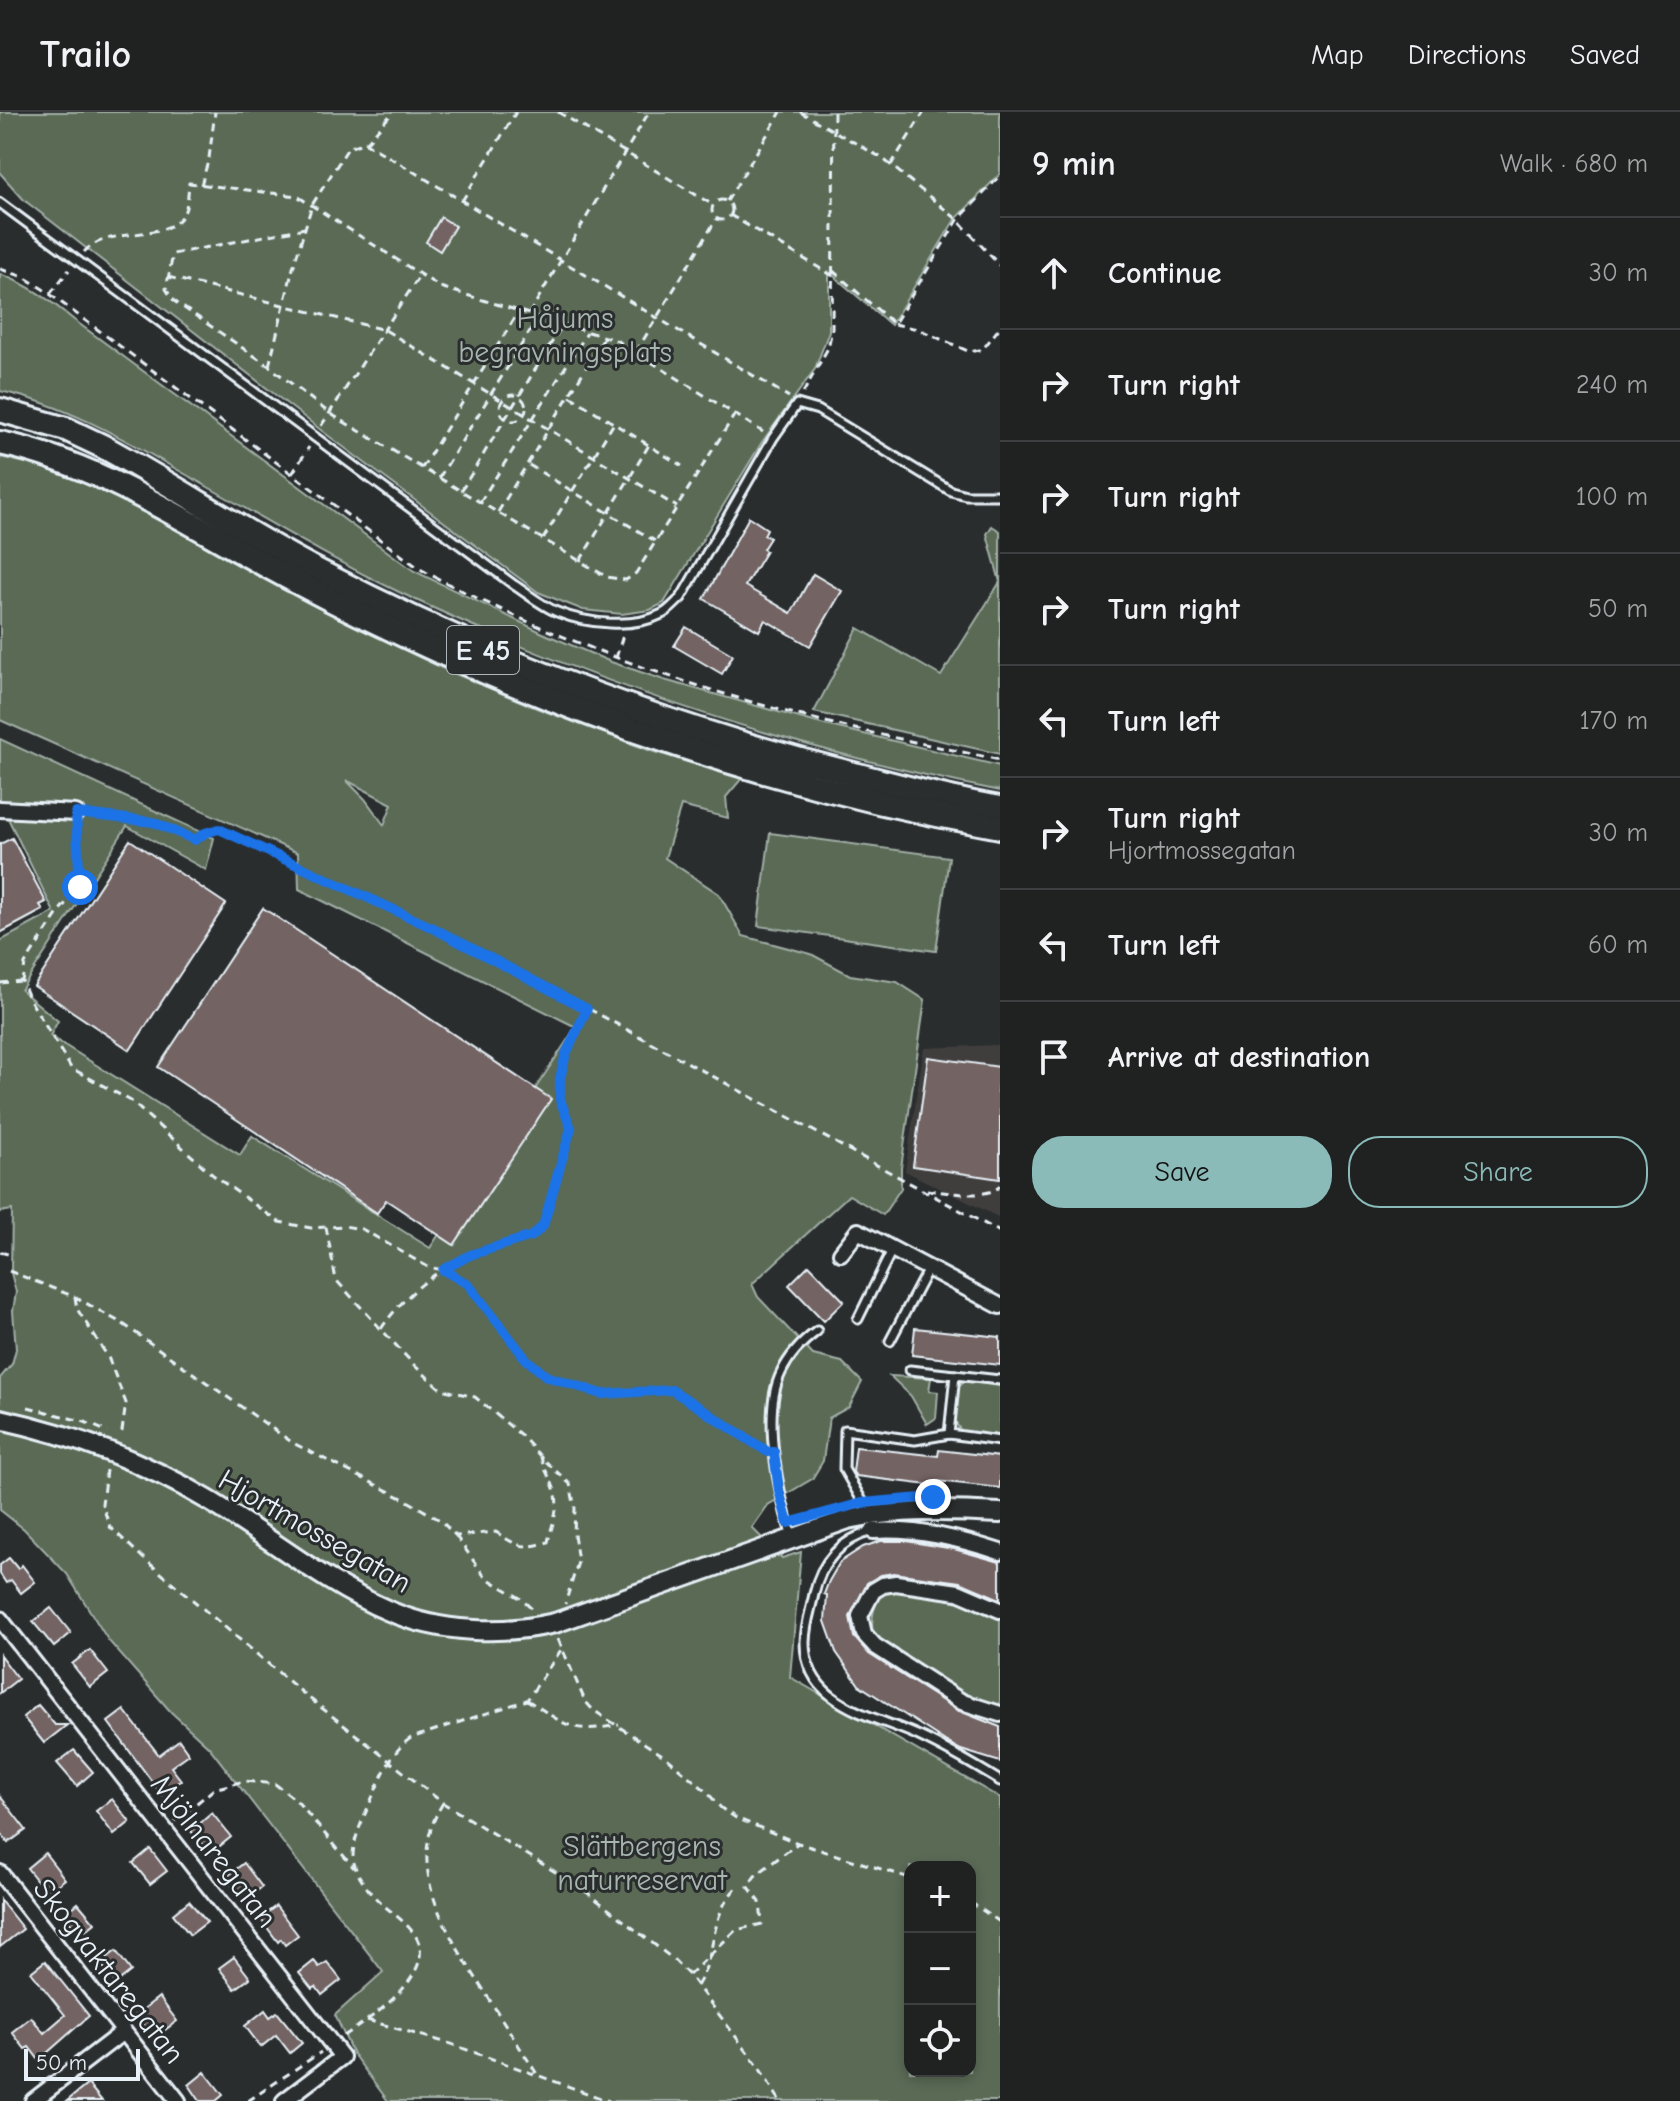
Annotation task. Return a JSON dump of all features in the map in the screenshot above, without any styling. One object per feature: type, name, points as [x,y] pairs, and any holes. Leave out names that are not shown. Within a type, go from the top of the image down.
[{"type":"highway","name":"E 45","points":[[0,410],[66,429],[102,446],[318,571],[477,647],[564,683],[719,736],[813,764],[1000,808]]},
{"type":"highway","name":"E 45","points":[[0,443],[42,454],[120,485],[310,590],[472,666],[559,702],[796,780],[1000,827]]},
{"type":"street","points":[[0,809],[76,813]]},
{"type":"street","points":[[841,1253],[858,1231],[1000,1306]]},
{"type":"street","name":"Hjortmossegatan","points":[[0,1419],[34,1426],[114,1452],[206,1499],[345,1587],[389,1611],[463,1629],[511,1631],[555,1623],[792,1537],[939,1509],[1000,1513]]},
{"type":"street","points":[[872,1523],[973,1543],[1000,1552]]},
{"type":"street","points":[[1000,1610],[958,1592],[896,1583],[873,1591],[860,1616],[864,1634],[875,1646],[962,1702],[1000,1714]]},
{"type":"street","name":"Mjölnaregatan","points":[[0,1619],[316,2027],[333,2044]]},
{"type":"street","name":"Skogvaktaregatan","points":[[0,1873],[178,2101]]},
{"type":"street","points":[[33,2101],[123,2032]]},
{"type":"street","points":[[291,2099],[342,2057],[333,2044]]},
{"type":"lane","points":[[0,203],[315,439],[514,585],[557,612],[592,621],[626,622],[643,622],[665,613],[681,598],[773,438],[797,404],[818,410],[951,491],[966,495],[1000,495]]},
{"type":"lane","points":[[858,1319],[893,1248]]},
{"type":"lane","points":[[890,1341],[929,1267]]},
{"type":"lane","points":[[792,1537],[779,1491],[773,1404],[780,1374],[799,1347],[817,1331]]},
{"type":"lane","points":[[910,1370],[1000,1380]]},
{"type":"lane","points":[[949,1434],[955,1375]]},
{"type":"lane","points":[[872,1523],[844,1469],[845,1430],[915,1440],[949,1434],[1000,1441]]},
{"type":"lane","name":"Hjortmossegatan","points":[[872,1523],[830,1557],[818,1578],[805,1638],[811,1674],[838,1702],[870,1719],[917,1735],[1000,1781]]},
{"type":"path","points":[[201,185],[215,112]]},
{"type":"path","points":[[269,366],[312,205],[348,148],[375,134],[393,112]]},
{"type":"path","points":[[462,201],[516,112]]},
{"type":"path","points":[[558,112],[713,205]]},
{"type":"path","points":[[529,314],[649,112]]},
{"type":"path","points":[[727,201],[781,112]]},
{"type":"path","points":[[800,112],[891,165],[958,220],[1000,266]]},
{"type":"path","points":[[364,142],[797,404],[828,348],[832,330],[834,112]]},
{"type":"path","points":[[891,165],[924,112]]},
{"type":"path","points":[[894,324],[958,220],[1000,176]]},
{"type":"path","points":[[50,294],[91,244],[161,228],[176,221],[183,214],[189,183],[297,196],[440,287],[618,341],[773,438]]},
{"type":"path","points":[[719,200],[727,201],[731,206],[730,215],[724,219],[717,218],[712,211],[713,205],[719,200]]},
{"type":"path","points":[[730,215],[833,276]]},
{"type":"path","points":[[636,352],[717,218]]},
{"type":"path","points":[[305,228],[173,254],[166,289],[174,301],[269,366],[329,413],[607,577],[626,580],[636,573],[735,414]]},
{"type":"path","points":[[833,270],[894,324],[918,329],[970,352],[983,349],[1000,327]]},
{"type":"path","points":[[292,474],[421,275]]},
{"type":"path","points":[[167,277],[385,330],[677,507]]},
{"type":"path","points":[[422,468],[519,311]]},
{"type":"path","points":[[439,478],[538,317]]},
{"type":"path","points":[[461,491],[563,324]]},
{"type":"path","points":[[480,502],[588,332]]},
{"type":"path","points":[[498,512],[605,337]]},
{"type":"path","points":[[512,395],[519,397],[526,407],[524,415],[514,422],[506,419],[500,409],[502,401],[512,395]]},
{"type":"path","points":[[570,396],[682,466]]},
{"type":"path","points":[[543,539],[614,423]]},
{"type":"path","points":[[580,561],[649,445]]},
{"type":"path","points":[[529,465],[655,541]]},
{"type":"path","points":[[616,658],[626,622]]},
{"type":"path","points":[[774,1452],[768,1452],[672,1390],[602,1394],[546,1376],[526,1359],[468,1284],[443,1270],[428,1267],[362,1229],[344,1226],[311,1228],[279,1222],[213,1175],[131,1101],[71,1068],[22,981],[25,964],[60,910],[80,887],[76,813],[153,822],[195,840],[219,829],[431,927],[1000,1232]]},
{"type":"path","points":[[0,983],[22,981]]},
{"type":"path","points":[[381,1329],[396,1307],[443,1270],[470,1255],[532,1236],[543,1226],[571,1128],[560,1100],[560,1078],[566,1054],[587,1009]]},
{"type":"path","points":[[923,1190],[986,1193],[996,1191],[1000,1186]]},
{"type":"path","points":[[326,1227],[336,1280],[381,1329],[441,1389],[475,1397],[522,1436],[570,1484],[578,1562],[565,1605],[578,1600]]},
{"type":"path","points":[[0,1252],[8,1254]]},
{"type":"path","points":[[9,1271],[75,1297],[123,1324],[293,1443],[440,1520],[456,1536],[485,1577],[520,1598],[537,1614],[524,1616]]},
{"type":"path","points":[[75,1297],[77,1309],[108,1357],[126,1403],[121,1438],[104,1475],[102,1504],[110,1527],[215,1621],[443,1803],[580,1887],[673,1959],[689,1975],[758,2066],[780,2101]]},
{"type":"path","points":[[22,1406],[71,1417],[109,1432]]},
{"type":"path","points":[[456,1536],[496,1532],[518,1547],[548,1542],[557,1498],[553,1484],[544,1472],[541,1457]]},
{"type":"path","points":[[567,1634],[556,1637],[585,1701],[603,1717],[667,1758],[728,1813],[766,1832],[904,1876]]},
{"type":"path","points":[[356,1871],[353,1855],[363,1821],[401,1745],[411,1738],[527,1700],[563,1647]]},
{"type":"path","points":[[527,1700],[565,1726],[593,1729],[619,1725]]},
{"type":"path","points":[[165,1830],[214,1789],[244,1781],[275,1784],[296,1800],[382,1905],[413,1932],[420,1948],[417,1970],[406,1986],[367,2020],[248,2101]]},
{"type":"path","points":[[443,1803],[436,1814],[427,1846],[429,1883],[445,1930],[539,2077]]},
{"type":"path","points":[[689,1975],[736,1930],[762,1924],[760,1902],[748,1886],[755,1876],[798,1843]]},
{"type":"path","points":[[697,1986],[712,1953],[713,1929],[719,1913],[725,1899],[736,1888]]},
{"type":"path","points":[[976,1906],[1000,1922]]},
{"type":"path","points":[[367,2020],[451,2044],[609,2101]]},
{"type":"shaded area","points":[[1000,1032],[1000,1218],[905,1171],[924,1048],[998,1045]]},
{"type":"green space","name":"Håjums begravningsplats","points":[[0,112],[1000,112],[1000,174],[954,221],[891,325],[829,272],[829,331],[815,369],[762,442],[664,603],[650,610],[622,614],[583,610],[538,592],[322,431],[24,200],[0,173]]},
{"type":"green space","points":[[0,274],[48,300],[414,571],[545,634],[664,680],[821,724],[1000,766],[1000,791],[769,734],[544,656],[370,578],[91,423],[46,404],[0,391]]},
{"type":"green space","name":"Slättbergens naturreservat","points":[[0,457],[52,469],[119,499],[345,621],[444,669],[654,752],[743,777],[726,797],[728,818],[681,806],[665,858],[719,894],[743,936],[811,954],[850,975],[897,982],[925,1000],[901,1168],[901,1188],[883,1215],[849,1195],[752,1284],[758,1297],[813,1355],[842,1362],[862,1382],[849,1407],[829,1418],[823,1461],[812,1479],[768,1505],[752,1528],[782,1558],[801,1552],[790,1677],[1000,1798],[1000,2101],[388,2101],[353,2054],[335,2015],[383,1972],[209,1747],[171,1712],[108,1640],[67,1574],[24,1529],[0,1510],[0,1378],[12,1364],[16,1349],[13,1311],[16,1292],[11,1273],[12,1210],[0,1212],[0,941],[54,912],[0,802],[0,739],[214,838],[206,870],[127,826],[21,990],[58,1021],[50,1036],[240,1155],[252,1136],[430,1248],[576,1027],[299,889],[298,853],[0,720]],"holes":[[[346,780],[392,804],[384,825]]]},
{"type":"green space","points":[[992,526],[1000,531],[1000,582],[987,534]]},
{"type":"green space","points":[[1000,582],[1000,754],[814,712],[858,628],[941,676]]},
{"type":"green space","points":[[770,833],[949,857],[936,951],[758,926]]},
{"type":"green space","points":[[890,1376],[931,1378],[929,1391],[938,1392],[936,1418],[927,1424],[911,1396]]},
{"type":"green space","points":[[964,1381],[1000,1386],[1000,1435],[966,1433],[957,1425],[955,1405]]},
{"type":"green space","points":[[896,1588],[956,1600],[1000,1617],[1000,1707],[968,1695],[934,1676],[873,1634],[873,1613],[879,1599]]},
{"type":"building","points":[[441,217],[455,226],[440,251],[426,242]]},
{"type":"building","points":[[749,517],[767,529],[764,535],[770,538],[763,549],[766,551],[745,586],[791,613],[813,574],[842,591],[810,646],[765,620],[759,631],[704,599]]},
{"type":"building","points":[[686,627],[733,655],[722,674],[674,646]]},
{"type":"building","points":[[12,838],[46,902],[40,905],[43,910],[0,933],[0,844]]},
{"type":"building","points":[[130,840],[226,904],[130,1050],[34,986]]},
{"type":"building","points":[[263,908],[551,1099],[454,1245],[386,1200],[377,1213],[158,1067]]},
{"type":"building","points":[[928,1057],[1000,1067],[997,1092],[1000,1093],[1000,1179],[913,1166]]},
{"type":"building","points":[[809,1265],[844,1301],[824,1321],[789,1285]]},
{"type":"building","points":[[915,1328],[1000,1337],[1000,1365],[912,1355]]},
{"type":"building","points":[[856,1447],[938,1456],[939,1450],[1000,1457],[1000,1488],[937,1481],[936,1486],[856,1476],[853,1472]]},
{"type":"building","points":[[881,1541],[906,1541],[954,1549],[1000,1562],[1000,1599],[960,1582],[894,1573],[881,1575],[867,1583],[850,1617],[854,1637],[869,1654],[957,1710],[1000,1727],[1000,1762],[961,1750],[859,1685],[836,1652],[825,1621],[827,1595],[824,1594],[829,1581],[840,1562],[863,1547]]},
{"type":"building","points":[[9,1558],[18,1569],[22,1565],[35,1582],[21,1593],[11,1580],[6,1583],[0,1574],[0,1565]]},
{"type":"building","points":[[51,1608],[71,1633],[54,1647],[33,1622]]},
{"type":"building","points":[[90,1650],[108,1673],[90,1687],[72,1664]]},
{"type":"building","points":[[0,1655],[18,1679],[0,1693]]},
{"type":"building","points":[[38,1705],[55,1725],[67,1725],[44,1743],[23,1717]]},
{"type":"building","points":[[124,1710],[159,1755],[179,1740],[189,1754],[171,1767],[181,1780],[162,1795],[108,1722]]},
{"type":"building","points":[[74,1750],[93,1772],[77,1786],[57,1763]]},
{"type":"building","points":[[0,1796],[26,1830],[8,1843],[0,1832]]},
{"type":"building","points":[[112,1799],[130,1822],[114,1835],[96,1811]]},
{"type":"building","points":[[212,1813],[231,1837],[210,1854],[191,1831]]},
{"type":"building","points":[[150,1849],[167,1871],[150,1884],[133,1863]]},
{"type":"building","points":[[45,1853],[65,1879],[47,1893],[27,1868]]},
{"type":"building","points":[[244,1863],[262,1887],[244,1901],[226,1877]]},
{"type":"building","points":[[0,1900],[23,1929],[0,1947]]},
{"type":"building","points":[[189,1901],[207,1922],[190,1935],[173,1914]]},
{"type":"building","points":[[78,1903],[95,1923],[80,1935],[64,1915]]},
{"type":"building","points":[[276,1906],[298,1935],[285,1945],[281,1939],[278,1942],[260,1918]]},
{"type":"building","points":[[116,1951],[131,1971],[116,1983],[100,1963]]},
{"type":"building","points":[[234,1957],[250,1978],[235,1989],[219,1968]]},
{"type":"building","points":[[45,1961],[89,2016],[39,2060],[29,2047],[25,2049],[12,2032],[31,2017],[44,2033],[65,2015],[31,1972]]},
{"type":"building","points":[[314,1961],[319,1967],[327,1962],[341,1980],[322,1995],[316,1987],[312,1989],[299,1973]]},
{"type":"building","points":[[159,1997],[177,2021],[154,2038],[136,2015]]},
{"type":"building","points":[[265,2010],[270,2017],[277,2012],[302,2043],[290,2053],[276,2035],[261,2047],[245,2026]]},
{"type":"building","points":[[205,2072],[223,2095],[216,2101],[200,2101],[189,2085]]},
{"type":"building","points":[[88,2084],[102,2101],[67,2101]]},
{"type":"route","points":[[80,887],[76,813],[153,822],[195,840],[219,829],[431,927],[587,1009],[566,1054],[560,1078],[560,1100],[571,1128],[543,1226],[532,1236],[470,1255],[443,1270],[468,1284],[526,1359],[546,1376],[602,1394],[672,1390],[768,1452],[774,1452],[779,1491],[788,1523],[862,1503],[933,1497]]}]
